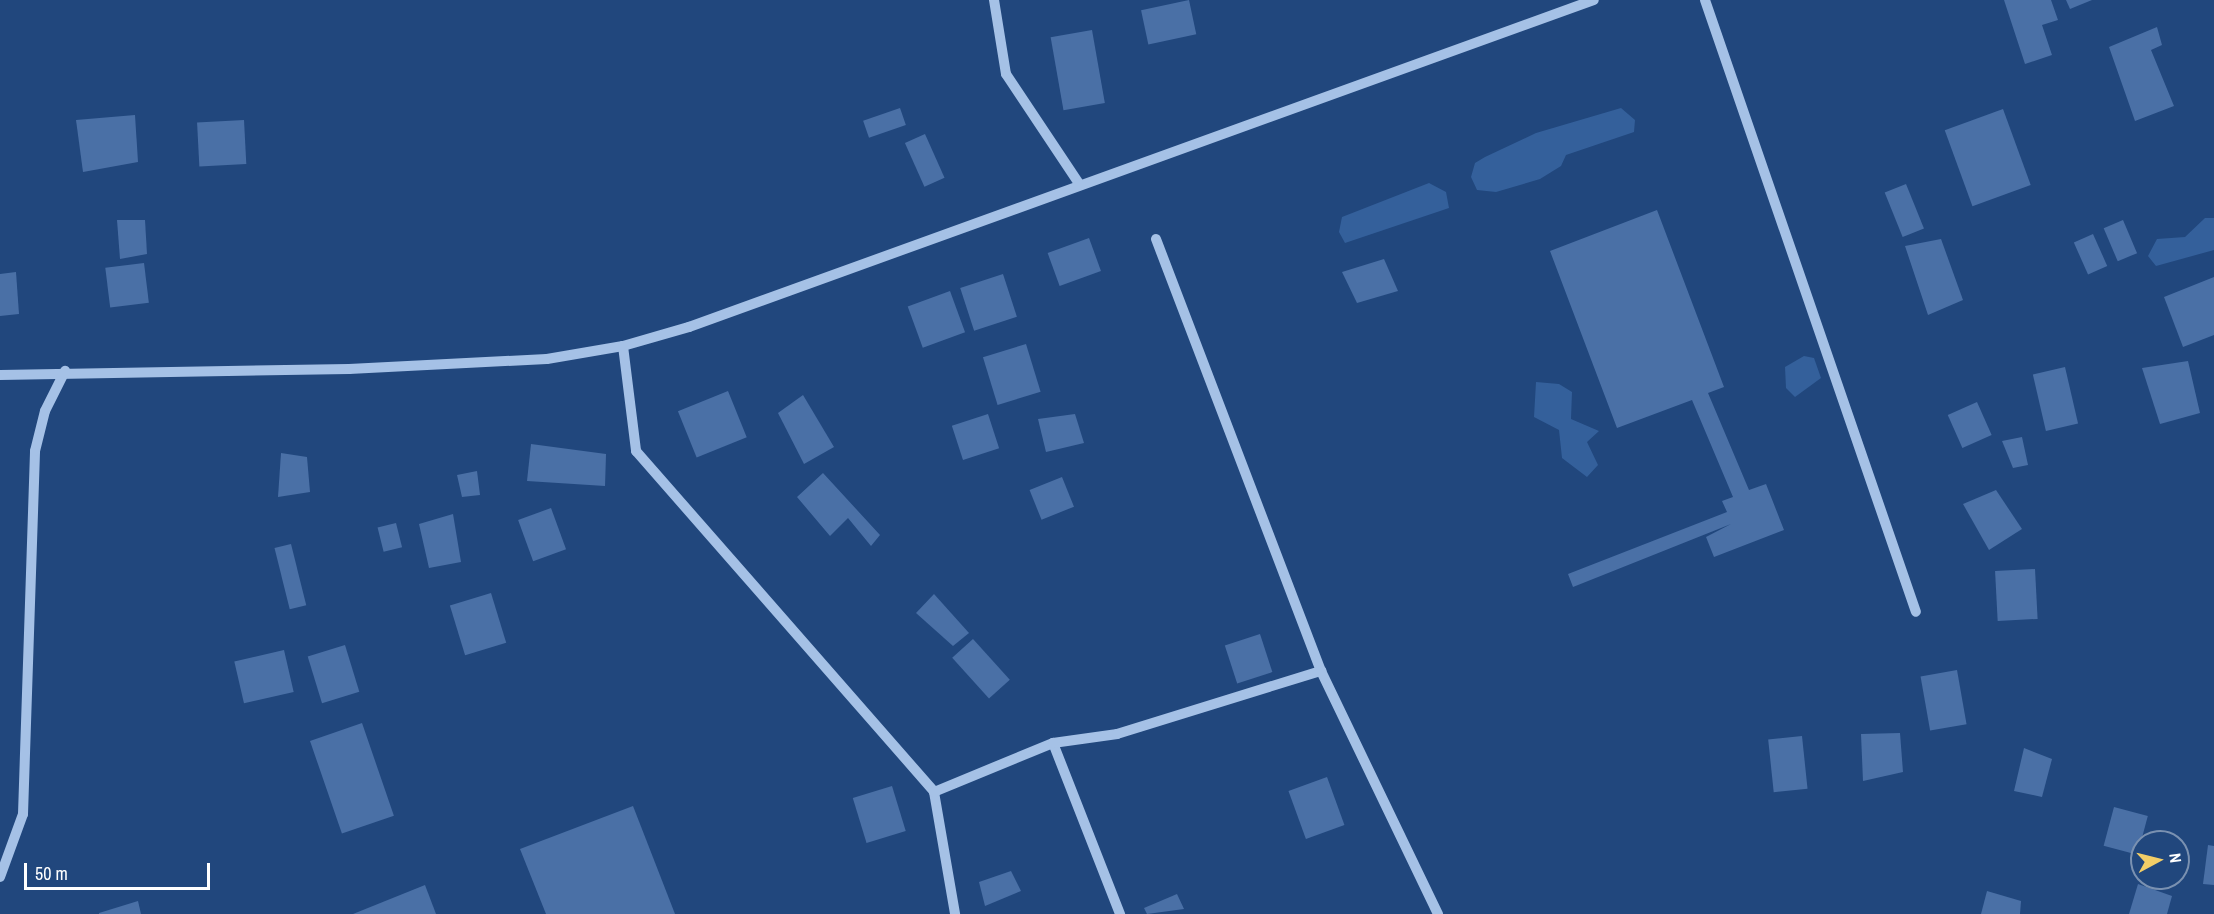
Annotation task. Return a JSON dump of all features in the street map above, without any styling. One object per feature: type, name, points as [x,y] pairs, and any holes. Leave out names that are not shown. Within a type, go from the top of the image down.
[{"type":"street","points":[[994,0],[1006,74],[1080,186]]},
{"type":"street","points":[[0,375],[65,371],[349,369],[547,359],[623,346],[1080,186],[1594,0]]},
{"type":"street","points":[[1705,0],[1916,612]]},
{"type":"street","points":[[1156,239],[1321,671],[1438,914]]},
{"type":"street","points":[[623,346],[636,451],[934,792],[955,914]]},
{"type":"street","points":[[0,877],[23,814],[35,451],[45,411],[65,371]]},
{"type":"street","points":[[934,792],[1053,743],[1117,734],[1321,671]]},
{"type":"street","points":[[1053,743],[1120,914]]},
{"type":"shaded area","points":[[1621,108],[1635,120],[1634,132],[1566,155],[1561,166],[1540,179],[1496,192],[1477,190],[1471,177],[1475,163],[1485,157],[1536,133]]},
{"type":"shaded area","points":[[1429,183],[1446,192],[1449,208],[1345,243],[1339,232],[1342,217]]},
{"type":"shaded area","points":[[2205,218],[2214,218],[2214,250],[2156,266],[2148,256],[2157,239],[2185,237]]},
{"type":"shaded area","points":[[1804,356],[1814,358],[1821,378],[1795,397],[1786,388],[1785,367]]},
{"type":"shaded area","points":[[1536,382],[1559,384],[1572,392],[1571,419],[1599,431],[1587,442],[1598,465],[1587,477],[1562,458],[1559,430],[1534,417]]},
{"type":"building","points":[[1189,0],[1196,34],[1148,44],[1141,10]]},
{"type":"building","points":[[2004,0],[2051,0],[2058,20],[2042,25],[2052,55],[2025,64]]},
{"type":"building","points":[[2066,0],[2092,0],[2070,9]]},
{"type":"building","points":[[2157,27],[2162,45],[2151,50],[2174,106],[2135,121],[2109,47]]},
{"type":"building","points":[[1092,30],[1105,103],[1063,110],[1051,37]]},
{"type":"building","points":[[900,108],[906,125],[869,138],[863,121]]},
{"type":"building","points":[[2003,109],[2031,185],[1972,206],[1945,130]]},
{"type":"building","points":[[135,115],[138,162],[83,172],[76,120]]},
{"type":"building","points":[[244,120],[246,164],[199,166],[197,122]]},
{"type":"building","points":[[925,134],[945,178],[924,187],[905,143]]},
{"type":"building","points":[[1906,184],[1924,229],[1903,237],[1885,193]]},
{"type":"building","points":[[1657,210],[1724,387],[1708,393],[1749,490],[1766,484],[1784,530],[1714,557],[1706,537],[1731,524],[1573,587],[1568,574],[1727,512],[1722,501],[1733,497],[1692,400],[1617,428],[1550,251]]},
{"type":"building","points":[[117,220],[145,220],[147,254],[120,259]]},
{"type":"building","points":[[2123,220],[2137,253],[2118,261],[2104,228]]},
{"type":"building","points":[[2093,234],[2107,266],[2088,275],[2074,243]]},
{"type":"building","points":[[1089,238],[1101,271],[1060,286],[1048,253]]},
{"type":"building","points":[[1941,239],[1963,300],[1928,315],[1905,246]]},
{"type":"building","points":[[1384,259],[1398,291],[1357,303],[1342,272]]},
{"type":"building","points":[[144,263],[149,303],[110,307],[105,268]]},
{"type":"building","points":[[16,272],[19,314],[0,316],[0,274]]},
{"type":"building","points":[[1003,274],[1017,317],[974,331],[960,288]]},
{"type":"building","points":[[2214,277],[2214,335],[2183,347],[2164,297]]},
{"type":"building","points":[[950,291],[965,332],[923,348],[908,306]]},
{"type":"building","points":[[1026,344],[1041,392],[998,405],[983,357]]},
{"type":"building","points":[[2188,361],[2200,413],[2160,424],[2142,368]]},
{"type":"building","points":[[2065,367],[2078,424],[2046,431],[2033,374]]},
{"type":"building","points":[[728,391],[747,437],[697,458],[678,411]]},
{"type":"building","points":[[803,395],[834,447],[804,464],[778,413]]},
{"type":"building","points":[[1977,402],[1992,435],[1962,448],[1948,415]]},
{"type":"building","points":[[988,414],[999,448],[963,460],[952,426]]},
{"type":"building","points":[[1075,414],[1084,443],[1046,452],[1038,419]]},
{"type":"building","points":[[2022,437],[2028,465],[2013,468],[2002,441]]},
{"type":"building","points":[[531,444],[606,454],[605,486],[527,481]]},
{"type":"building","points":[[281,453],[307,457],[310,492],[278,497]]},
{"type":"building","points":[[477,471],[480,495],[462,497],[457,475]]},
{"type":"building","points":[[823,473],[880,535],[871,546],[848,518],[830,536],[797,497]]},
{"type":"building","points":[[1062,477],[1074,507],[1042,520],[1030,490]]},
{"type":"building","points":[[1996,490],[2022,529],[1989,550],[1963,504]]},
{"type":"building","points":[[551,508],[566,549],[533,561],[518,520]]},
{"type":"building","points":[[453,514],[461,562],[429,568],[419,524]]},
{"type":"building","points":[[396,523],[402,547],[384,552],[378,528]]},
{"type":"building","points":[[291,544],[306,605],[290,609],[275,548]]},
{"type":"building","points":[[2035,569],[2038,619],[1998,621],[1995,571]]},
{"type":"building","points":[[491,593],[506,643],[465,655],[450,606]]},
{"type":"building","points":[[934,594],[969,633],[953,646],[916,613]]},
{"type":"building","points":[[1260,634],[1272,672],[1237,683],[1225,645]]},
{"type":"building","points":[[973,639],[1010,680],[989,699],[952,658]]},
{"type":"building","points":[[345,645],[359,692],[322,703],[308,656]]},
{"type":"building","points":[[284,650],[294,692],[244,703],[234,661]]},
{"type":"building","points":[[1957,670],[1967,724],[1930,731],[1921,676]]},
{"type":"building","points":[[362,723],[394,816],[342,834],[310,741]]},
{"type":"building","points":[[1900,733],[1903,772],[1863,781],[1861,734]]},
{"type":"building","points":[[1802,736],[1808,789],[1774,792],[1768,740]]},
{"type":"building","points":[[2024,748],[2052,759],[2042,797],[2014,791]]},
{"type":"building","points":[[1327,777],[1344,825],[1306,839],[1288,791]]},
{"type":"building","points":[[892,786],[906,831],[867,843],[853,798]]},
{"type":"building","points":[[633,806],[675,914],[546,914],[520,849]]},
{"type":"building","points":[[2114,807],[2148,816],[2144,830],[2130,830],[2130,853],[2104,846]]},
{"type":"building","points":[[2208,845],[2214,846],[2214,885],[2203,884]]},
{"type":"building","points":[[1011,871],[1021,891],[985,906],[979,882]]},
{"type":"building","points":[[425,885],[436,914],[353,914]]},
{"type":"building","points":[[2136,890],[2155,890],[2172,896],[2167,914],[2129,914]]},
{"type":"building","points":[[1987,891],[2021,901],[2020,914],[1981,914]]},
{"type":"building","points":[[1177,894],[1184,909],[1147,914],[1144,908]]},
{"type":"building","points":[[138,901],[141,914],[99,914],[99,913]]}]
